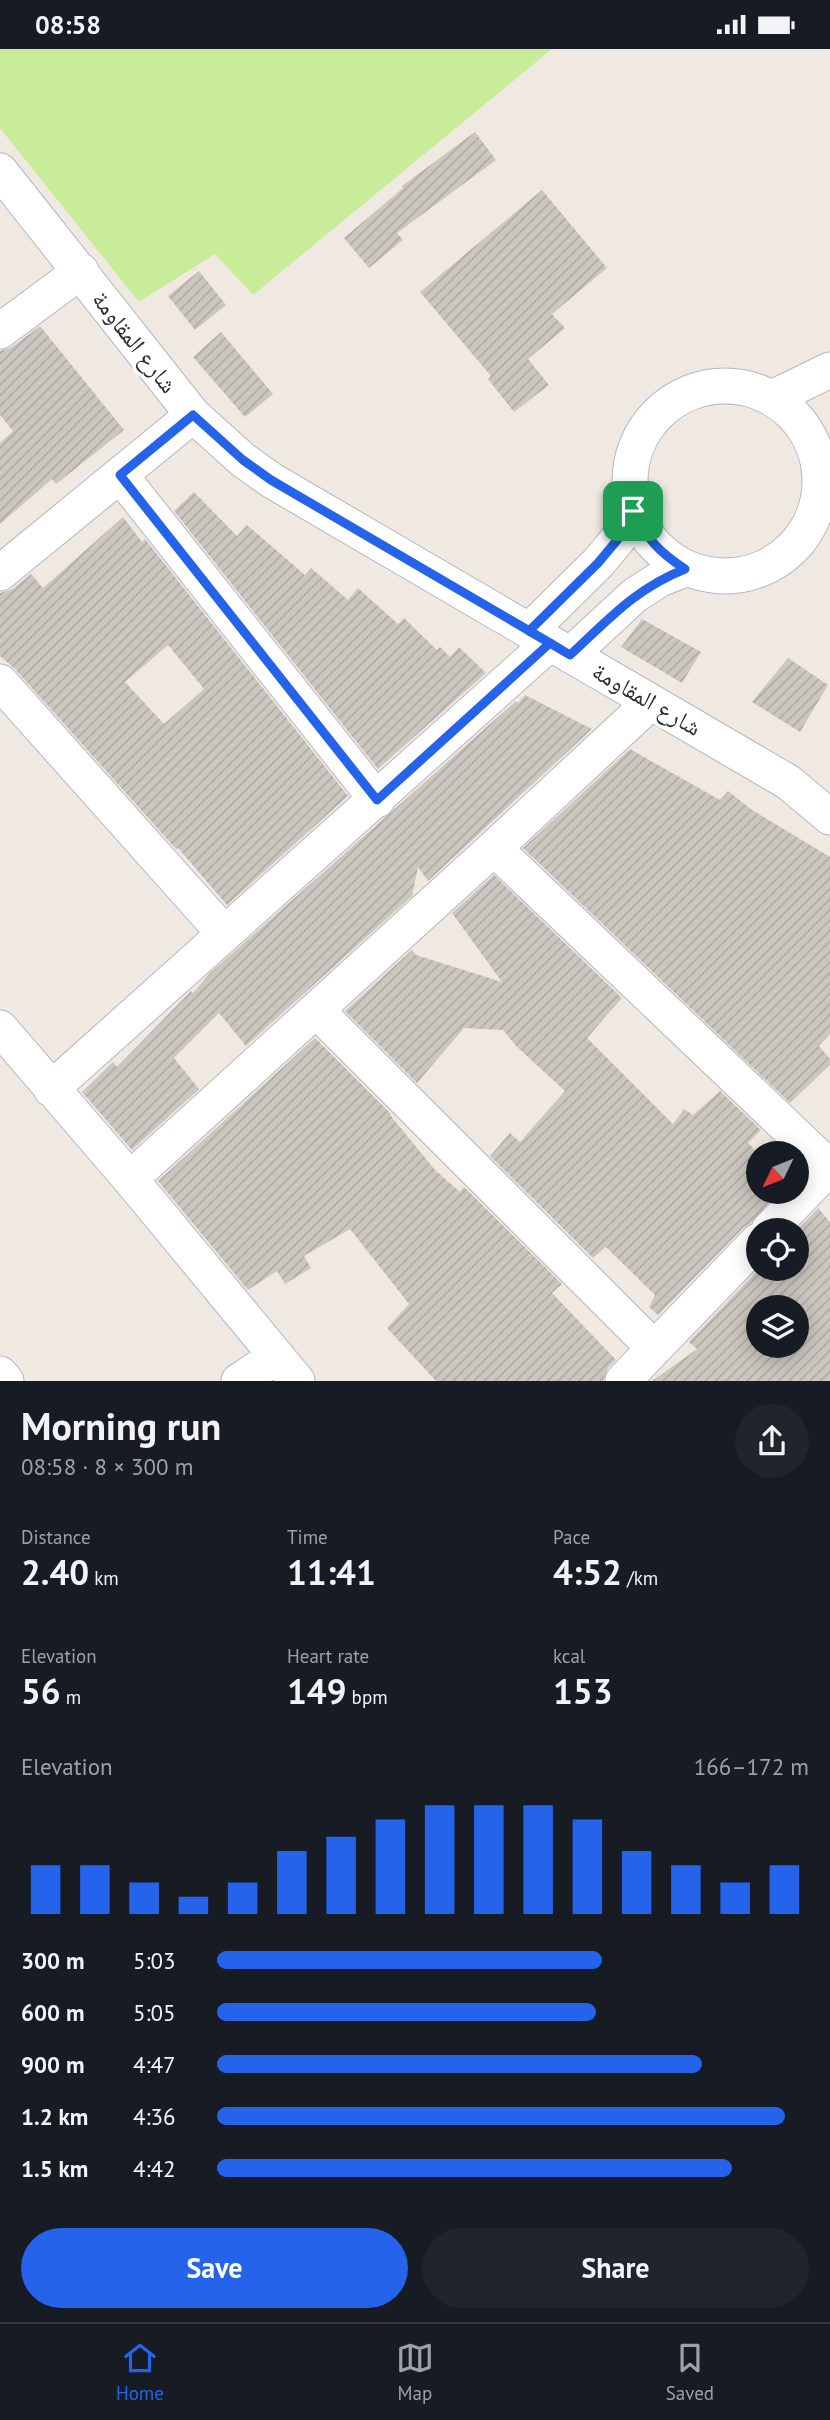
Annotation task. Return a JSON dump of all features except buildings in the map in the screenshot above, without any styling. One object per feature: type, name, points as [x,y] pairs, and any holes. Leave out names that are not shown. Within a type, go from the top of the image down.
[{"type":"street","name":"شارع المقاومة","points":[[0,171],[193,415],[243,460],[271,480],[788,782],[830,817]]},
{"type":"street","points":[[0,331],[80,271]]},
{"type":"street","points":[[772,398],[830,370]]},
{"type":"street","points":[[716,386],[745,387],[772,398],[792,413],[824,449],[815,516],[799,543],[775,564],[747,575],[716,577],[685,569],[663,554],[645,534],[633,511],[629,482],[633,454],[645,428],[664,407],[688,392],[716,386]]},
{"type":"street","points":[[0,573],[193,415]]},
{"type":"street","points":[[120,475],[377,800]]},
{"type":"street","points":[[550,643],[598,563],[618,539],[633,511]]},
{"type":"street","points":[[51,1089],[550,643],[660,579],[685,569]]},
{"type":"street","points":[[0,682],[225,933]]},
{"type":"street","points":[[130,1179],[651,702]]},
{"type":"street","points":[[494,848],[830,1168],[781,1218]]},
{"type":"street","points":[[316,1010],[654,1348]]},
{"type":"street","points":[[0,1028],[287,1368],[239,1381]]},
{"type":"street","points":[[623,1381],[746,1253]]},
{"type":"street","points":[[0,1374],[6,1381]]},
{"type":"green space","points":[[0,49],[552,49],[253,295],[215,254],[139,302],[0,128]]},
{"type":"route","points":[[633,511],[618,539],[598,563],[529,631],[550,643],[377,800],[120,475],[193,415],[243,460],[271,480],[550,643],[570,655],[635,595],[660,579],[685,569],[663,554],[645,534],[633,511]]}]
